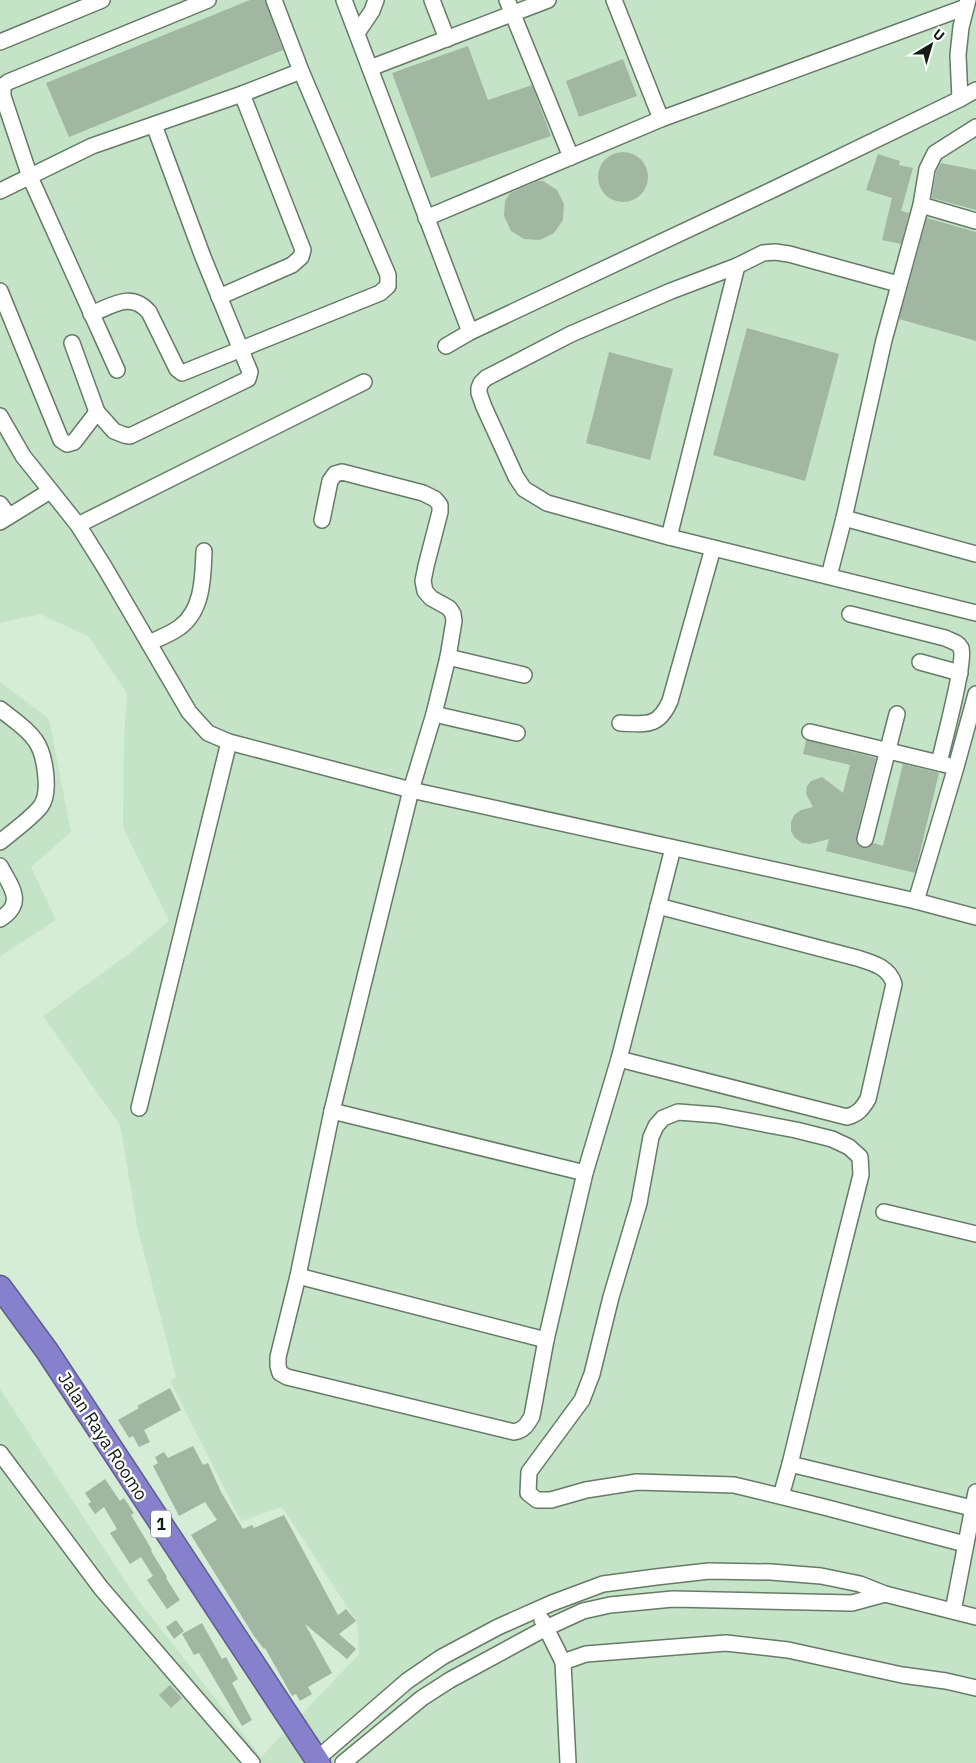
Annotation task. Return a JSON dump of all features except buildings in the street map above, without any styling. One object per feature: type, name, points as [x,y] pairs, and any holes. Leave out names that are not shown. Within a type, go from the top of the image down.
[{"type":"highway","name":"Jalan Raya Roomo","points":[[0,1286],[47,1351],[317,1762]]},
{"type":"lane","points":[[0,42],[102,0]]},
{"type":"lane","points":[[117,370],[30,177],[3,96],[3,86],[8,82],[208,0]]},
{"type":"lane","points":[[92,314],[128,301],[136,302],[143,306],[149,312],[177,369],[182,373],[380,293],[388,286],[388,275],[301,71],[274,0]]},
{"type":"lane","points":[[344,0],[470,332]]},
{"type":"lane","points":[[357,33],[372,11],[376,0]]},
{"type":"lane","points":[[432,0],[447,39]]},
{"type":"lane","points":[[370,68],[447,39],[510,7],[548,0]]},
{"type":"lane","points":[[614,0],[661,119]]},
{"type":"lane","points":[[426,218],[661,119],[967,4]]},
{"type":"lane","points":[[960,100],[958,55],[967,4]]},
{"type":"lane","points":[[510,7],[570,157]]},
{"type":"lane","points":[[0,191],[92,146],[242,94],[301,71]]},
{"type":"lane","points":[[446,346],[470,332],[774,189],[960,100],[976,90]]},
{"type":"lane","points":[[219,297],[292,265],[302,258],[303,250],[242,94]]},
{"type":"lane","points":[[72,343],[97,412],[114,431],[124,435],[130,436],[248,379],[250,372],[219,297],[154,125]]},
{"type":"lane","points":[[829,576],[884,340],[921,205],[927,169],[935,153],[976,127]]},
{"type":"lane","points":[[921,205],[976,221]]},
{"type":"lane","points":[[898,284],[789,254],[763,253],[571,334],[486,378],[479,388],[484,407],[516,478],[524,489],[534,497],[547,503],[669,538],[829,576],[976,614]]},
{"type":"lane","points":[[669,538],[736,266]]},
{"type":"lane","points":[[0,291],[61,440],[67,444],[74,442],[97,412]]},
{"type":"lane","points":[[78,525],[364,382]]},
{"type":"lane","points":[[0,416],[22,456],[78,525],[189,712],[208,733],[229,742],[410,790],[591,828],[916,901],[976,917]]},
{"type":"lane","points":[[322,520],[330,481],[335,474],[342,472],[424,493],[435,499],[440,505],[440,512],[426,566],[425,591],[430,598],[449,608],[453,614],[454,622],[448,658],[434,714],[410,790],[332,1111],[298,1276],[278,1357],[280,1373],[287,1377],[514,1432],[521,1431],[532,1416],[546,1340],[585,1173],[619,1058],[674,848]]},
{"type":"lane","points":[[0,504],[5,519],[50,491]]},
{"type":"lane","points":[[844,518],[976,554]]},
{"type":"lane","points":[[620,722],[641,723],[656,721],[664,714],[670,701],[713,548]]},
{"type":"lane","points":[[149,643],[180,627],[195,610],[202,586],[204,551]]},
{"type":"lane","points":[[850,614],[945,638],[961,647],[963,656],[960,672],[939,762]]},
{"type":"lane","points":[[448,658],[524,676]]},
{"type":"lane","points":[[920,662],[960,672]]},
{"type":"lane","points":[[916,901],[976,694]]},
{"type":"lane","points":[[0,709],[24,728],[36,741],[42,757],[47,781],[41,806],[0,842]]},
{"type":"lane","points":[[434,714],[517,732]]},
{"type":"lane","points":[[865,839],[897,714]]},
{"type":"lane","points":[[810,732],[956,767]]},
{"type":"lane","points":[[139,1108],[229,742]]},
{"type":"lane","points":[[0,866],[15,894],[16,900],[9,913],[0,919]]},
{"type":"lane","points":[[619,1058],[846,1117],[855,1115],[863,1109],[868,1099],[894,984],[891,976],[872,963],[857,958],[658,906]]},
{"type":"lane","points":[[332,1111],[585,1173]]},
{"type":"lane","points":[[781,1496],[861,1175],[860,1157],[849,1147],[832,1139],[796,1130],[717,1115],[678,1112],[663,1118],[656,1126],[651,1137],[639,1203],[611,1297],[592,1374],[582,1400],[529,1472],[528,1493],[536,1500],[551,1500],[586,1490],[637,1482],[734,1485],[965,1544]]},
{"type":"lane","points":[[884,1212],[976,1234]]},
{"type":"lane","points":[[298,1276],[546,1340]]},
{"type":"lane","points":[[0,1453],[100,1588],[252,1763]]},
{"type":"lane","points":[[790,1464],[972,1508]]},
{"type":"lane","points":[[953,1611],[976,1492]]},
{"type":"lane","points":[[317,1762],[407,1681],[442,1656],[498,1627],[603,1584],[709,1571],[771,1572],[821,1576],[860,1584],[885,1594],[976,1617]]},
{"type":"lane","points":[[343,1763],[422,1698],[450,1680],[546,1628],[584,1611],[610,1605],[673,1599],[852,1603],[885,1594]]},
{"type":"lane","points":[[537,1610],[563,1662],[568,1763]]},
{"type":"lane","points":[[563,1662],[586,1654],[726,1644],[788,1650],[902,1676],[946,1681],[976,1688]]},
{"type":"lane","points":[[407,1681],[422,1698]]},
{"type":"shaded area","points":[[0,0],[976,0],[976,1763],[0,1763],[0,1389],[135,1596],[261,1757],[359,1654],[357,1622],[282,1507],[241,1521],[170,1381],[176,1377],[137,1226],[120,1125],[43,1016],[130,953],[169,921],[123,827],[124,737],[127,693],[89,637],[40,614],[0,623]]},
{"type":"shaded area","points":[[0,682],[49,719],[71,832],[31,867],[56,920],[0,956]]}]
